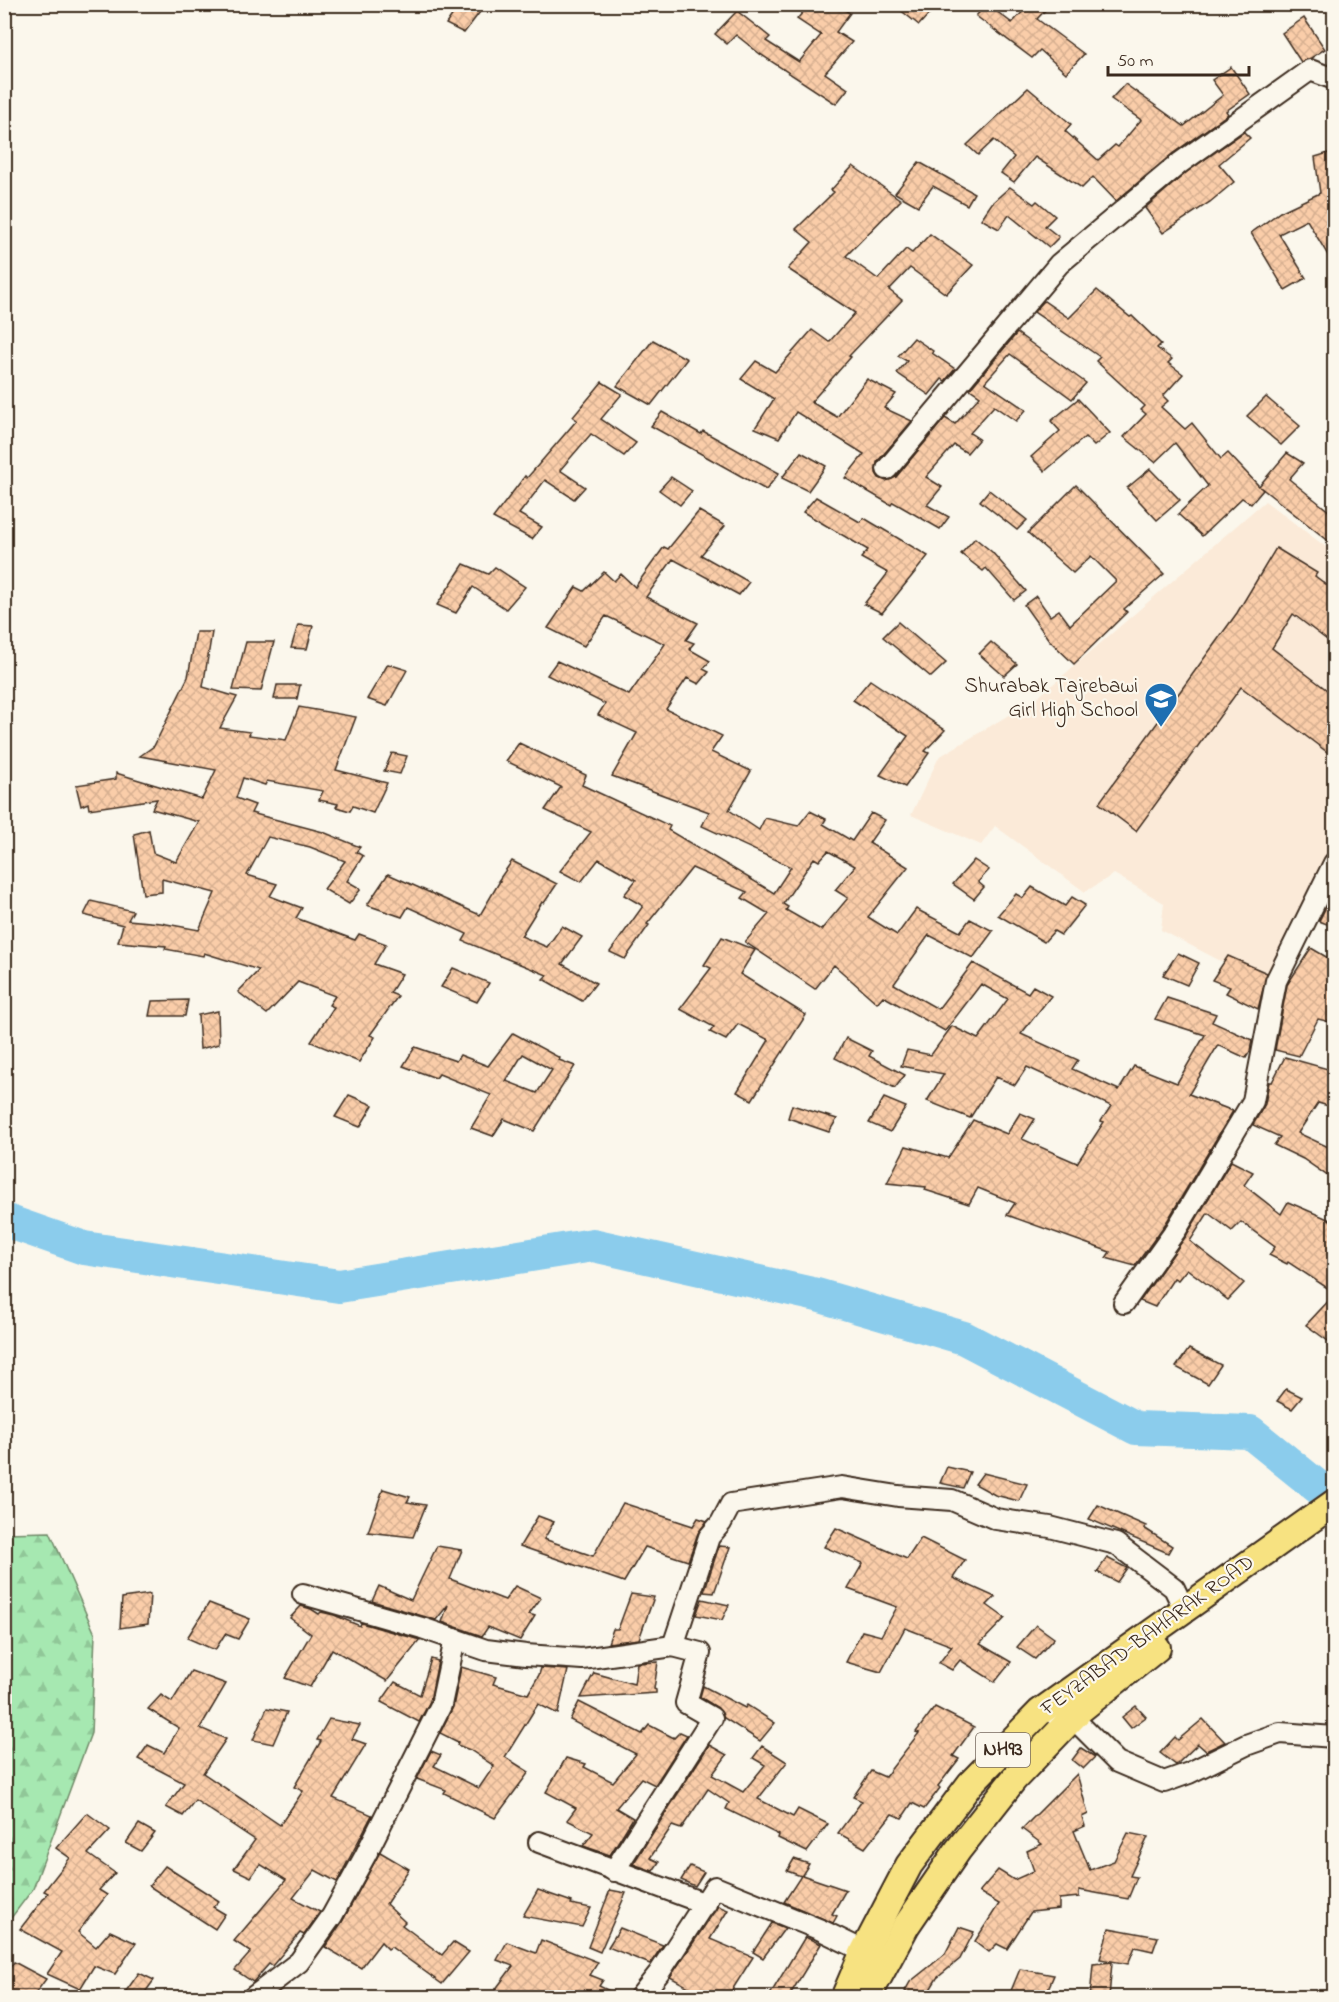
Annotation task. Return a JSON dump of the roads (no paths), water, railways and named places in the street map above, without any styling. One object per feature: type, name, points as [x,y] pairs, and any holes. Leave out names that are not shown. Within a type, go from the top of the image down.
[{"type":"main road","name":"FEYZABAD-BAHARAK ROAD","points":[[867,1998],[906,1926],[958,1850],[1014,1779],[1081,1708],[1335,1503]]},
{"type":"main road","name":"FEYZABAD-BAHARAK ROAD","points":[[844,1998],[864,1951],[909,1865],[970,1784],[1040,1712],[1184,1609],[1243,1577],[1335,1521]]},
{"type":"street","points":[[887,469],[1059,264],[1180,163],[1310,70],[1335,79]]},
{"type":"street","points":[[1124,1304],[1176,1230],[1253,1101],[1276,981],[1335,863]]},
{"type":"street","points":[[673,1646],[709,1537],[721,1523],[731,1504],[842,1487],[898,1496],[952,1500],[996,1519],[1050,1527],[1116,1544],[1174,1588],[1184,1609]]},
{"type":"street","points":[[303,1594],[422,1628],[486,1650],[582,1659],[673,1646],[700,1653],[686,1703],[712,1718],[614,1871]]},
{"type":"street","points":[[252,1998],[299,1962],[332,1916],[441,1705],[455,1639]]},
{"type":"street","points":[[1040,1712],[1080,1725],[1117,1762],[1164,1782],[1189,1773],[1245,1745],[1280,1733],[1335,1737]]},
{"type":"street","points":[[539,1842],[706,1904]]},
{"type":"street","points":[[639,1998],[659,1973],[716,1887],[821,1930],[864,1951]]},
{"type":"waterway","points":[[4,1220],[84,1248],[339,1286],[593,1245],[817,1295],[964,1338],[1136,1428],[1250,1432],[1334,1500]]},
{"type":"place","name":"Shurabak Tajrebawi Girl High School","points":[[1161,728]]}]
